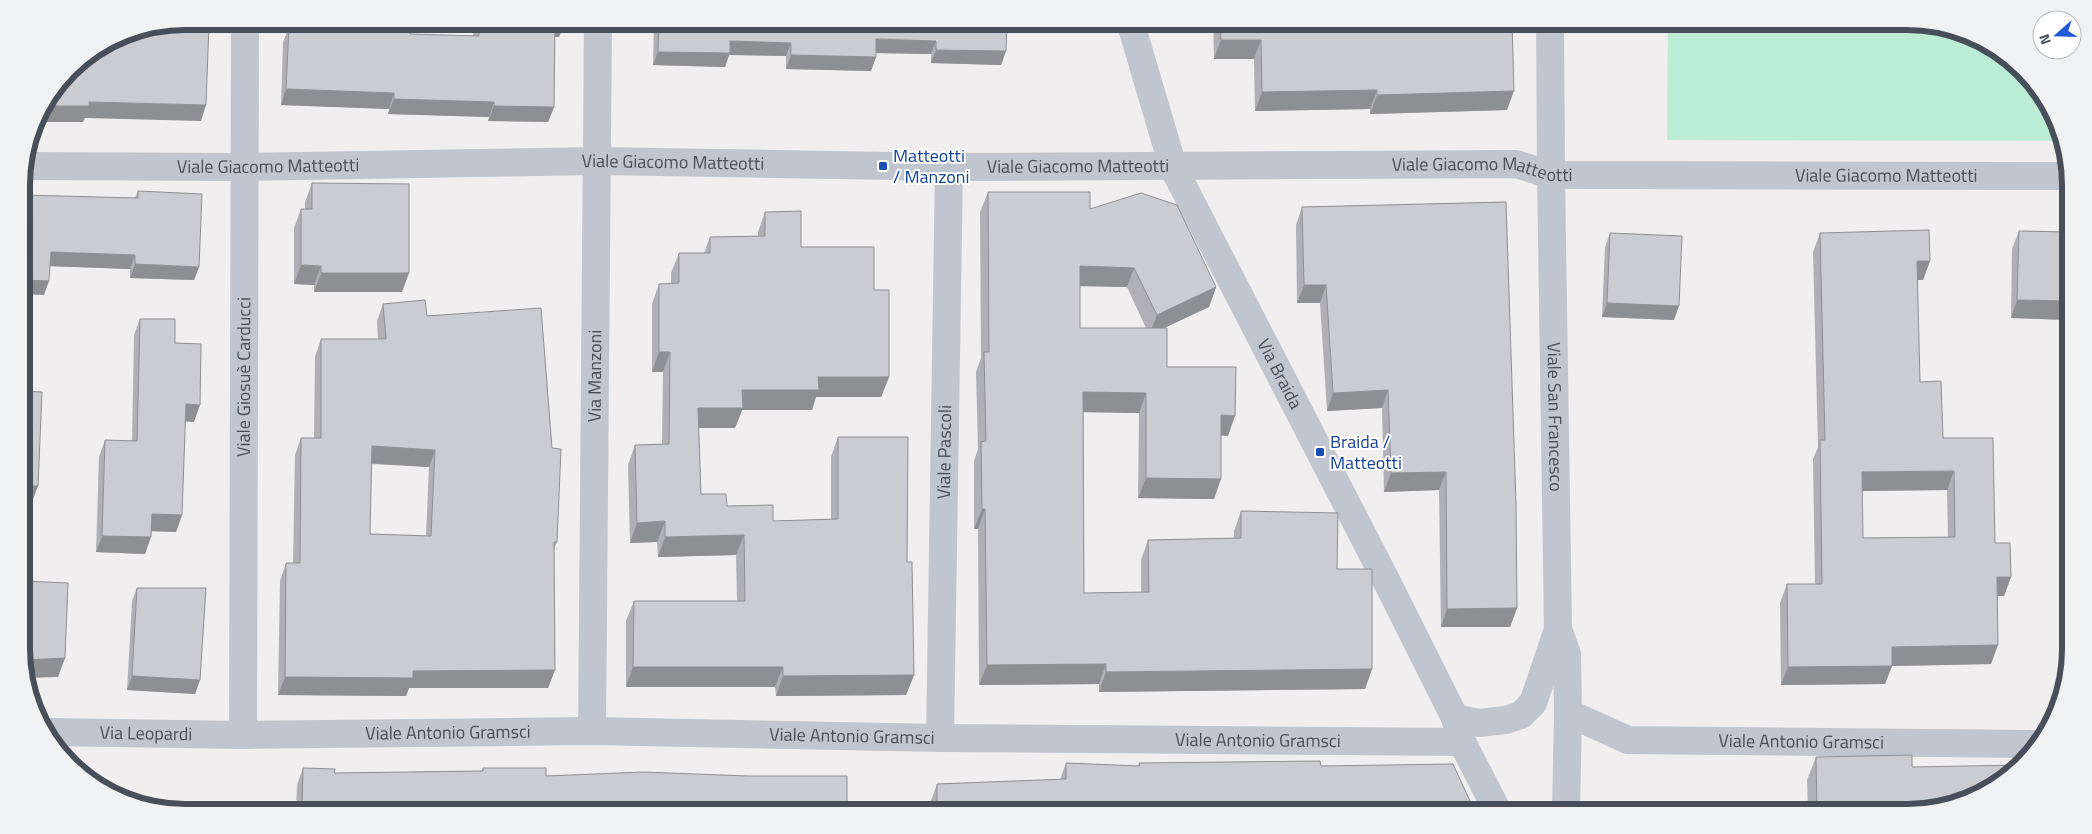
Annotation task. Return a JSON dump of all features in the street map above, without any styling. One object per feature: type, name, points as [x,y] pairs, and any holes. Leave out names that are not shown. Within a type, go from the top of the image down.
[{"type":"street","name":"Viale Giosuè Carducci","points":[[243,735],[245,30]]},
{"type":"street","name":"Via Manzoni","points":[[592,731],[598,30]]},
{"type":"street","name":"Via Braida","points":[[1133,30],[1173,167],[1388,584],[1494,804]]},
{"type":"street","name":"Viale San Francesco","points":[[1550,30],[1558,629],[1567,654],[1566,804]]},
{"type":"street","name":"Viale Giacomo Matteotti","points":[[31,166],[245,167],[598,160],[949,167],[1516,164],[1551,175],[2062,176]]},
{"type":"street","name":"Viale Pascoli","points":[[940,738],[949,167]]},
{"type":"street","points":[[1458,730],[1480,722],[1506,720],[1522,715],[1533,704],[1558,629]]},
{"type":"street","name":"Viale Antonio Gramsci","points":[[1568,713],[1628,740],[2029,744]]},
{"type":"street","name":"Viale Antonio Gramsci","points":[[243,735],[592,731],[940,738],[1458,730]]},
{"type":"street","name":"Via Leopardi","points":[[54,732],[243,735]]},
{"type":"green space","points":[[1668,30],[1907,30],[1927,31],[1957,38],[1976,46],[2001,62],[2017,75],[2030,91],[2041,107],[2056,141],[1667,140]]},
{"type":"building","points":[[175,30],[209,30],[206,105],[89,102],[89,106],[52,106],[75,75],[99,56],[116,46],[135,38],[155,33]]},
{"type":"building","points":[[289,30],[410,30],[410,34],[479,36],[479,30],[555,30],[554,107],[494,106],[494,102],[394,99],[394,93],[286,89]]},
{"type":"building","points":[[659,30],[1007,30],[1006,51],[936,50],[936,41],[876,39],[876,57],[791,55],[791,43],[730,41],[730,53],[658,52]]},
{"type":"building","points":[[1220,30],[1512,30],[1514,91],[1377,95],[1377,90],[1262,92],[1261,40],[1221,40]]},
{"type":"building","points":[[312,183],[409,184],[409,273],[321,273],[321,266],[301,265],[301,209],[312,209]]},
{"type":"building","points":[[138,191],[202,194],[199,267],[135,264],[135,255],[51,252],[49,281],[30,280],[30,195],[138,198]]},
{"type":"building","points":[[988,192],[1090,192],[1090,209],[1141,193],[1177,205],[1216,287],[1157,315],[1134,268],[1080,266],[1080,328],[1167,328],[1167,367],[1236,367],[1235,416],[1221,415],[1221,479],[1146,478],[1146,393],[1083,392],[1084,593],[1149,592],[1148,540],[1241,538],[1241,511],[1338,513],[1337,569],[1372,569],[1372,669],[1106,672],[1106,664],[987,665],[985,509],[982,509],[981,442],[986,441],[984,352],[989,352]]},
{"type":"building","points":[[1506,202],[1516,504],[1517,608],[1447,609],[1446,472],[1391,473],[1388,390],[1333,393],[1326,285],[1304,285],[1302,207]]},
{"type":"building","points":[[801,211],[801,247],[874,247],[874,290],[889,290],[889,377],[818,377],[819,390],[742,390],[743,408],[698,408],[701,494],[726,494],[727,506],[773,505],[773,521],[838,519],[838,437],[908,437],[907,562],[912,562],[914,675],[783,676],[783,667],[633,667],[634,601],[745,601],[744,535],[665,537],[665,521],[637,523],[635,445],[669,444],[670,352],[659,352],[659,284],[679,283],[679,253],[710,253],[710,237],[765,236],[765,212]]},
{"type":"building","points":[[1929,230],[1930,261],[1917,261],[1920,382],[1941,381],[1943,438],[1993,438],[1995,543],[2010,543],[2011,577],[1997,577],[1998,645],[1892,647],[1892,666],[1788,667],[1787,584],[1822,584],[1820,440],[1825,440],[1820,233]],"holes":[[[1954,471],[1955,537],[1863,538],[1862,472]]]},
{"type":"building","points":[[2019,231],[2062,232],[2062,301],[2017,300]]},
{"type":"building","points":[[1610,233],[1682,236],[1679,306],[1607,303]]},
{"type":"building","points":[[425,300],[427,316],[541,308],[552,448],[561,449],[557,542],[554,542],[555,670],[413,671],[413,678],[285,677],[286,563],[300,563],[301,438],[321,438],[321,339],[386,339],[383,304]],"holes":[[[372,446],[435,450],[431,536],[370,534]]]},
{"type":"building","points":[[140,319],[175,319],[175,343],[201,344],[200,405],[186,404],[182,515],[152,514],[151,537],[102,536],[105,440],[137,441]]},
{"type":"building","points":[[30,391],[42,392],[38,486],[30,486]]},
{"type":"building","points":[[30,581],[68,583],[65,658],[30,660]]},
{"type":"building","points":[[137,588],[206,588],[200,680],[132,676]]},
{"type":"building","points":[[1912,755],[1912,767],[2009,765],[1976,788],[1957,796],[1937,801],[1917,804],[1817,804],[1816,757]]},
{"type":"building","points":[[1320,761],[1321,766],[1453,764],[1471,804],[937,804],[937,784],[1066,779],[1066,763],[1140,766],[1139,763]]},
{"type":"building","points":[[303,768],[335,769],[334,773],[483,771],[483,768],[546,768],[546,776],[643,772],[748,776],[847,776],[847,804],[302,804]]},
{"type":"place","name":"Matteotti / Manzoni","points":[[883,166]]},
{"type":"place","name":"Braida / Matteotti","points":[[1320,452]]}]
